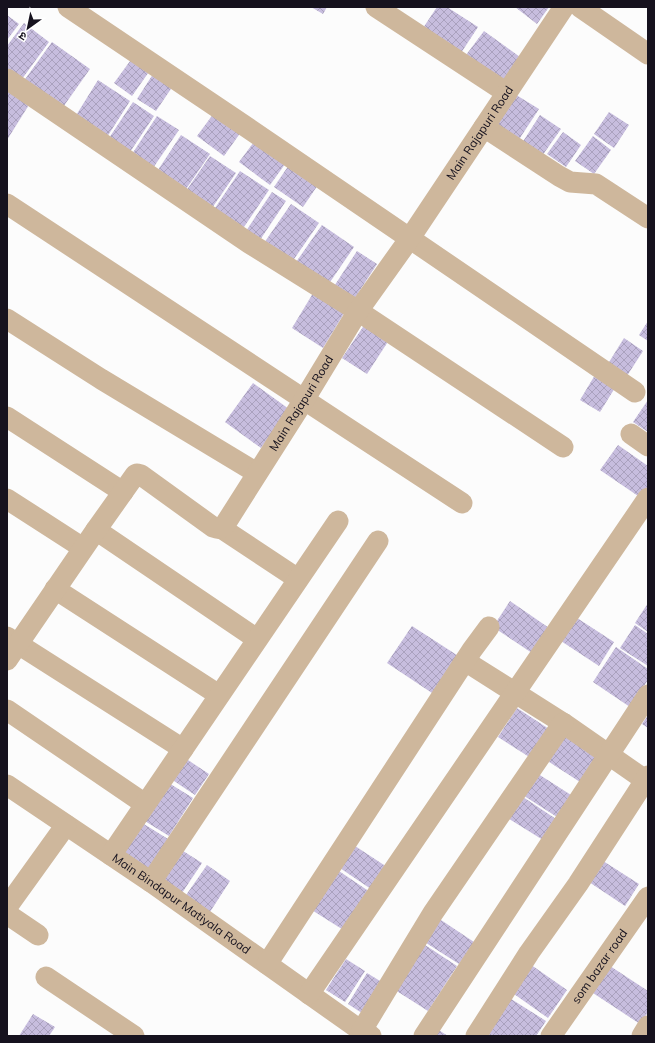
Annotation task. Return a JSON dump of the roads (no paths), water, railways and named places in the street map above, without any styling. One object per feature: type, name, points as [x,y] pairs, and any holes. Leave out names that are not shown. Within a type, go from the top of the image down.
[{"type":"street","points":[[68,7],[635,392]]},
{"type":"street","points":[[376,7],[507,93]]},
{"type":"street","name":"Main Rajapuri Road","points":[[221,528],[224,526],[304,400],[358,312],[410,238],[564,7]]},
{"type":"street","points":[[580,7],[648,54]]},
{"type":"street","points":[[7,79],[249,243],[358,312],[563,447]]},
{"type":"street","points":[[484,127],[559,176],[570,182],[596,184],[648,218]]},
{"type":"street","points":[[7,204],[134,289],[213,339],[462,503]]},
{"type":"street","points":[[7,319],[101,379],[257,473]]},
{"type":"street","points":[[7,417],[123,492]]},
{"type":"street","points":[[631,434],[648,446]]},
{"type":"street","points":[[183,749],[11,647],[55,589],[137,474],[141,475],[214,527],[218,529],[221,528],[298,579]]},
{"type":"street","points":[[309,994],[648,498]]},
{"type":"street","points":[[7,499],[83,548]]},
{"type":"street","points":[[110,855],[338,521]]},
{"type":"street","points":[[96,530],[257,640]]},
{"type":"street","points":[[151,882],[378,540]]},
{"type":"street","points":[[55,589],[219,695]]},
{"type":"street","points":[[267,964],[488,627]]},
{"type":"street","points":[[465,661],[563,723],[608,755],[647,780],[578,884],[529,953],[476,1036]]},
{"type":"street","points":[[424,1036],[648,695]]},
{"type":"street","points":[[7,710],[145,804]]},
{"type":"street","points":[[358,1032],[433,913],[563,723]]},
{"type":"street","name":"Main Bindapur Matiyala Road","points":[[7,785],[151,882],[309,994],[358,1032]]},
{"type":"street","points":[[7,907],[66,824]]},
{"type":"street","name":"som bazar road","points":[[551,1036],[648,897]]},
{"type":"street","points":[[7,914],[38,935]]},
{"type":"street","points":[[46,977],[134,1036]]},
{"type":"street","points":[[642,1036],[648,1026]]}]
